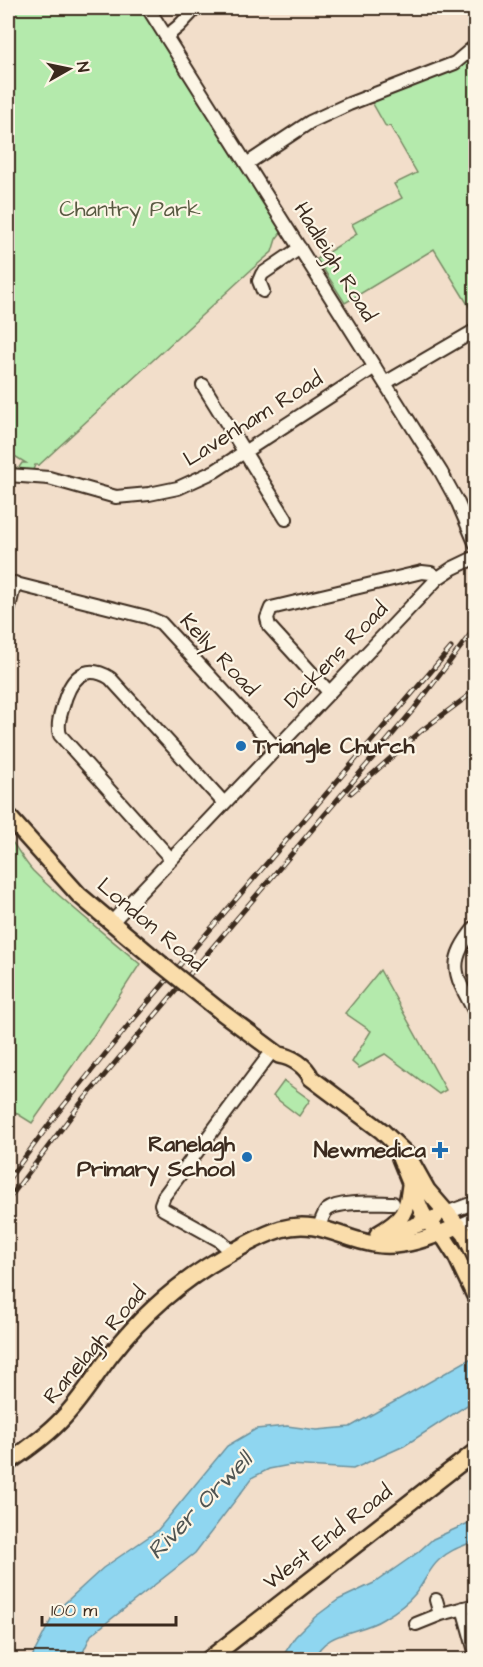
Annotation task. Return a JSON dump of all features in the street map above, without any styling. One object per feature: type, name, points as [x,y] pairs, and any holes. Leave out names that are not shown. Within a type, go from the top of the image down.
[{"type":"main road","name":"London Road","points":[[8,816],[79,895],[161,964],[276,1052],[282,1064],[287,1068],[302,1078],[311,1078],[364,1117],[408,1156],[427,1190],[458,1226],[475,1251]]},
{"type":"main road","name":"London Road","points":[[394,1144],[427,1221],[456,1256],[476,1298]]},
{"type":"main road","points":[[366,1241],[401,1218],[407,1207],[410,1185]]},
{"type":"main road","points":[[366,1241],[387,1237],[446,1213]]},
{"type":"main road","name":"Ranelagh Road","points":[[8,1463],[51,1431],[66,1416],[112,1354],[153,1307],[187,1280],[232,1252],[282,1228],[307,1224],[375,1245],[395,1245],[440,1234]]},
{"type":"main road","points":[[440,1234],[458,1226]]},
{"type":"main road","name":"West End Road","points":[[208,1659],[476,1451]]},
{"type":"street","name":"Hadleigh Road","points":[[148,8],[248,163],[449,486],[476,545]]},
{"type":"street","points":[[167,36],[196,8]]},
{"type":"street","points":[[248,163],[310,122],[349,104],[455,63],[476,45]]},
{"type":"street","points":[[263,291],[259,284],[261,276],[300,248]]},
{"type":"street","points":[[385,383],[476,330]]},
{"type":"street","name":"Lavenham Road","points":[[8,475],[49,478],[105,495],[124,497],[185,486],[215,471],[375,367]]},
{"type":"street","points":[[203,385],[286,519]]},
{"type":"street","name":"Dickens Road","points":[[111,922],[438,578],[453,568],[476,558]]},
{"type":"street","points":[[329,692],[270,626],[267,618],[271,608],[422,572],[431,573],[438,578]]},
{"type":"street","name":"Kelly Road","points":[[8,611],[11,582],[147,617],[161,623],[276,748]]},
{"type":"street","points":[[171,859],[62,738],[58,728],[66,693],[72,681],[84,674],[97,673],[110,678],[224,803]]},
{"type":"street","points":[[476,926],[458,950],[456,967],[458,980],[476,1014]]},
{"type":"street","points":[[232,1252],[219,1240],[163,1209],[161,1204],[164,1196],[276,1052]]},
{"type":"street","points":[[446,1213],[476,1202]]},
{"type":"street","points":[[319,1227],[326,1210],[330,1208],[361,1203],[393,1203]]},
{"type":"street","points":[[458,1226],[476,1218]]},
{"type":"street","points":[[436,1600],[440,1614]]},
{"type":"street","points":[[416,1624],[440,1614],[470,1607],[476,1654]]},
{"type":"green space","name":"Chantry Park","points":[[8,8],[148,8],[286,226],[276,239],[272,252],[39,465],[35,465],[33,470],[8,470],[12,464],[18,469],[22,463],[26,463],[8,452]]},
{"type":"green space","points":[[475,49],[475,316],[434,249],[345,303],[317,259],[357,234],[352,224],[402,198],[394,184],[417,173],[390,126],[386,127],[368,95]]},
{"type":"green space","points":[[8,837],[29,867],[72,907],[140,964],[92,1038],[32,1123],[8,1108]]},
{"type":"green space","points":[[380,970],[446,1090],[439,1094],[385,1054],[359,1068],[352,1062],[371,1031],[345,1013]]},
{"type":"green space","points":[[284,1081],[310,1100],[299,1116],[273,1096]]},
{"type":"water","name":"River Orwell","points":[[475,1356],[475,1395],[468,1400],[469,1404],[404,1446],[353,1469],[290,1465],[269,1469],[253,1477],[195,1553],[91,1635],[80,1659],[31,1659],[55,1612],[103,1568],[157,1531],[227,1446],[256,1429],[287,1426],[317,1430],[350,1427]]},
{"type":"water","points":[[475,1520],[475,1541],[452,1551],[439,1560],[415,1594],[400,1608],[374,1624],[326,1643],[314,1659],[281,1659],[295,1637],[315,1617],[338,1600],[374,1583],[433,1539]]},
{"type":"railway","points":[[8,1200],[81,1103],[414,709],[475,628]]},
{"type":"railway","points":[[8,1180],[56,1115],[131,1022],[451,648]]},
{"type":"railway","points":[[351,793],[421,731],[476,690]]},
{"type":"place","name":"Triangle Church","points":[[241,746]]},
{"type":"place","name":"Newmedica","points":[[440,1150]]},
{"type":"place","name":"Ranelagh Primary School","points":[[247,1157]]}]
